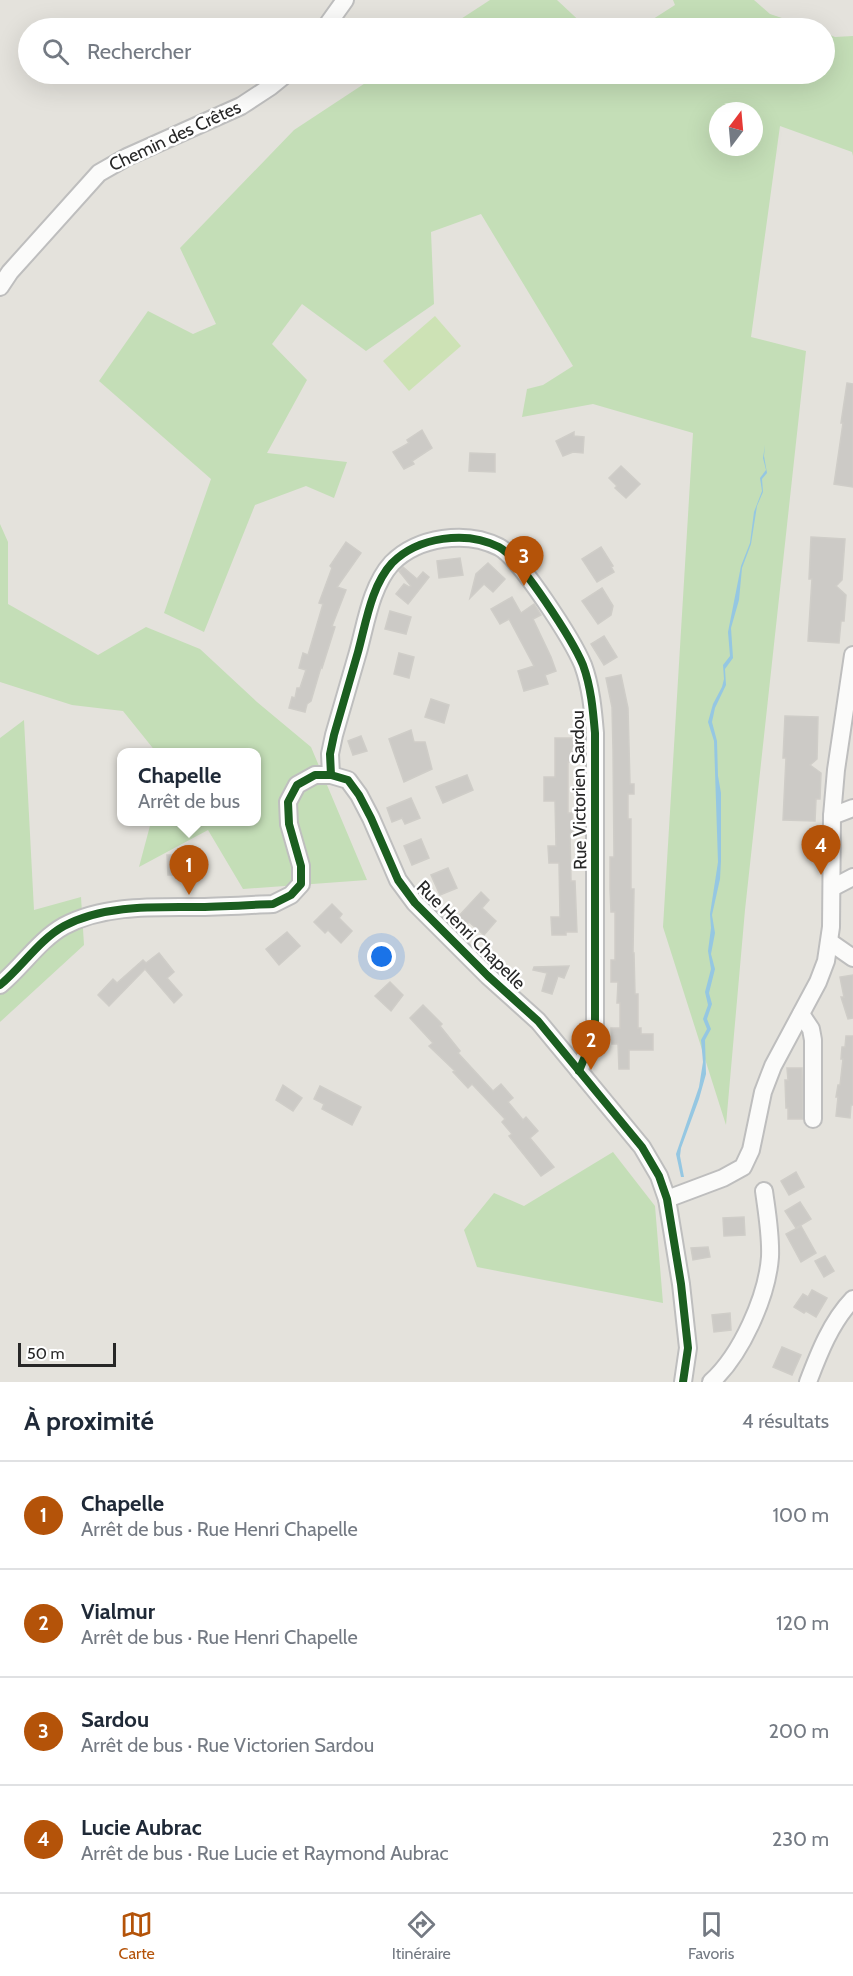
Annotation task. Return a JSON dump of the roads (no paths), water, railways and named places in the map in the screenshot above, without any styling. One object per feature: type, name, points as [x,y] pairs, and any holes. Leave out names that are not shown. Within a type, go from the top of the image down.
[{"type":"street","points":[[332,18],[345,0]]},
{"type":"street","name":"Chemin des Crêtes","points":[[0,287],[10,272],[99,172],[127,157],[241,106],[274,84]]},
{"type":"street","name":"Rue Victorien Sardou","points":[[331,775],[330,754],[334,735],[371,606],[385,573],[394,562],[409,552],[426,543],[443,539],[462,538],[483,541],[500,548],[530,580],[570,642],[582,664],[589,684],[593,707],[595,1024],[579,1071]]},
{"type":"street","points":[[667,1199],[723,1178],[743,1167],[751,1150],[763,1092],[773,1066],[826,961],[830,942],[832,816],[836,770],[852,680],[853,655]]},
{"type":"street","points":[[0,985],[44,941],[64,926],[83,918],[107,912],[147,908],[273,904],[291,896],[301,884],[301,866],[289,824],[288,802],[297,785],[315,775],[331,775]]},
{"type":"street","name":"Rue Henri Chapelle","points":[[331,775],[348,780],[359,795],[398,880],[415,903],[488,976],[538,1021],[642,1147],[659,1176],[667,1199],[681,1284],[688,1348],[683,1382]]},
{"type":"street","points":[[832,816],[853,808]]},
{"type":"street","points":[[832,888],[853,877]]},
{"type":"street","points":[[830,942],[853,958]]},
{"type":"street","points":[[801,1014],[811,1029],[813,1040],[813,1119]]},
{"type":"street","points":[[711,1382],[738,1349],[749,1328],[765,1281],[770,1258],[770,1242],[764,1191]]},
{"type":"street","points":[[808,1382],[817,1357],[835,1323],[853,1299]]},
{"type":"water","points":[[765,445],[767,473],[762,479],[763,492],[757,506],[751,544],[742,568],[739,600],[731,628],[733,658],[725,669],[726,685],[715,708],[712,722],[717,741],[721,793],[721,861],[720,879],[712,915],[715,933],[711,954],[715,969],[709,993],[712,1004],[707,1019],[711,1029],[705,1040],[706,1074],[681,1148],[680,1156],[684,1177],[681,1177],[676,1154],[699,1087],[703,1062],[701,1040],[707,1029],[703,1019],[708,1005],[705,992],[711,969],[708,951],[710,914],[718,862],[714,741],[708,722],[713,704],[722,687],[723,665],[730,656],[728,632],[741,566],[750,543],[754,512],[762,491],[760,478],[766,470],[763,458]]},
{"type":"place","name":"Sardou","points":[[524,586]]},
{"type":"place","name":"Lucie Aubrac","points":[[821,875]]},
{"type":"place","name":"Chapelle","points":[[189,895]]},
{"type":"place","name":"Vialmur","points":[[591,1070]]}]
